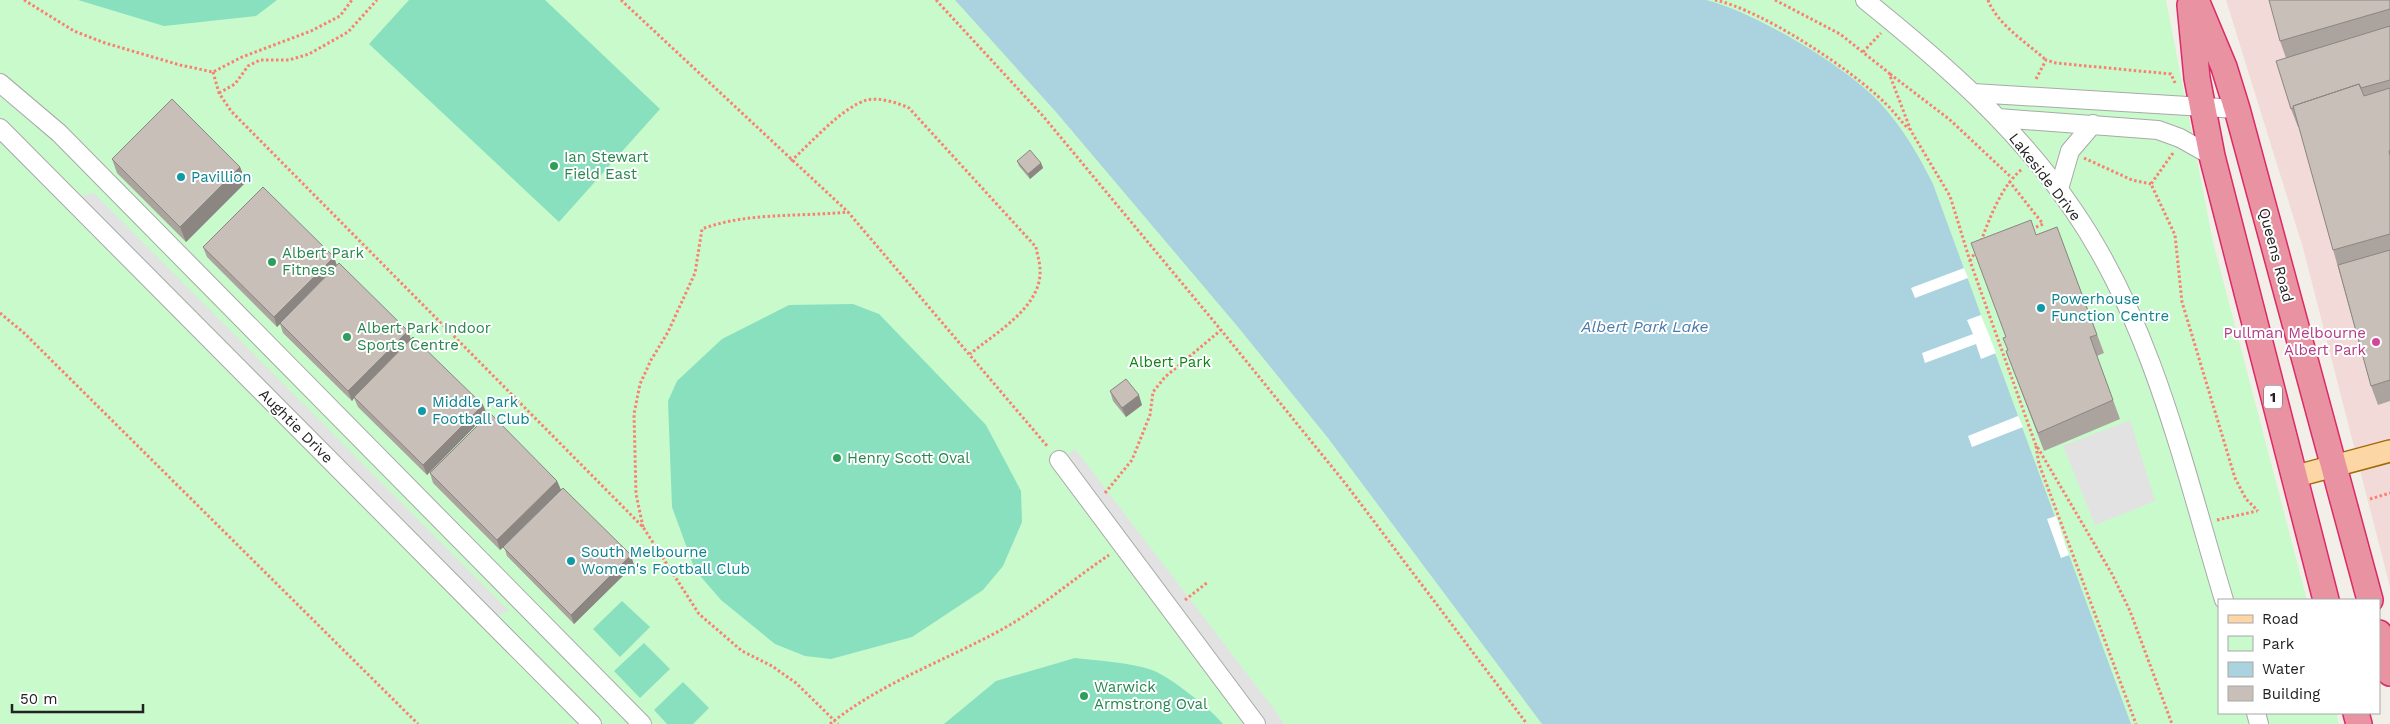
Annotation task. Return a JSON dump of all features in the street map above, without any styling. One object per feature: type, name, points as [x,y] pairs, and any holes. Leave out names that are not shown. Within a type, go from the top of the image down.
[{"type":"highway","name":"1","points":[[2190,0],[2197,78],[2192,106],[2212,156],[2326,599]]},
{"type":"highway","name":"Queens Road","points":[[2196,0],[2224,66],[2237,109],[2370,599]]},
{"type":"highway","points":[[2316,565],[2357,554]]},
{"type":"highway","points":[[2380,637],[2390,674]]},
{"type":"main road","points":[[2293,477],[2390,451]]},
{"type":"street","name":"Lakeside Drive","points":[[1865,0],[1958,77],[1998,118],[2059,189],[2107,264],[2141,340],[2158,384],[2224,599]]},
{"type":"street","points":[[0,83],[59,133],[642,724]]},
{"type":"street","points":[[1973,93],[2237,109]]},
{"type":"street","points":[[1998,118],[2158,130],[2180,138],[2212,156]]},
{"type":"street","points":[[2059,189],[2070,151],[2093,124]]},
{"type":"street","name":"Aughtie Drive","points":[[0,128],[592,724]]},
{"type":"street","points":[[1059,460],[1173,610],[1256,724]]},
{"type":"path","points":[[24,0],[74,31],[105,43],[180,65],[213,72],[242,57],[311,31],[340,16],[352,0]]},
{"type":"path","points":[[219,92],[235,84],[248,66],[260,60],[289,60],[309,54],[348,32],[377,0]]},
{"type":"path","points":[[621,0],[790,161],[848,212],[1059,460]]},
{"type":"path","points":[[936,0],[1043,116],[1221,330],[1345,483],[1527,724]]},
{"type":"path","points":[[1715,0],[1763,20],[1827,57],[1886,103],[1911,131]]},
{"type":"path","points":[[1775,0],[1840,34],[1949,119],[2012,178],[1987,224],[1978,248],[1970,261]]},
{"type":"path","points":[[1988,0],[2003,22],[2046,60],[2056,63],[2171,74],[2192,106]]},
{"type":"path","points":[[1863,52],[1892,22]]},
{"type":"path","points":[[2036,79],[2046,60]]},
{"type":"path","points":[[213,72],[219,92],[232,111],[643,527],[700,614],[742,651],[796,683],[838,724]]},
{"type":"path","points":[[1889,73],[1911,131],[1950,196],[1970,261],[2035,443],[2039,464],[2136,724]]},
{"type":"path","points":[[790,161],[849,109],[868,100],[895,102],[909,108],[1036,247],[1040,271],[1034,296],[1023,310],[970,355]]},
{"type":"path","points":[[2151,184],[2177,148],[2180,138]]},
{"type":"path","points":[[2070,151],[2124,177],[2151,184]]},
{"type":"path","points":[[2009,181],[2044,224],[2025,232]]},
{"type":"path","points":[[2151,184],[2175,235],[2182,302],[2235,478],[2246,499],[2258,511],[2201,525]]},
{"type":"path","points":[[643,527],[636,494],[634,414],[640,384],[651,360],[668,332],[695,273],[702,229],[724,221],[744,218],[848,212]]},
{"type":"path","points":[[0,313],[24,333],[418,724]]},
{"type":"path","points":[[1092,502],[1110,489],[1132,460],[1150,414],[1153,392],[1165,377],[1221,330]]},
{"type":"path","points":[[2035,443],[2116,582],[2130,612],[2172,724]]},
{"type":"path","points":[[2370,499],[2390,493]]},
{"type":"path","points":[[830,724],[877,691],[1008,626],[1124,545]]},
{"type":"path","points":[[1173,610],[1208,582]]},
{"type":"shaded area","points":[[2226,0],[2390,0],[2390,587],[2303,248]]},
{"type":"shaded area","points":[[94,193],[509,611],[496,616],[78,197]]},
{"type":"shaded area","points":[[2130,420],[2155,501],[2095,525],[2063,446]]},
{"type":"shaded area","points":[[1075,449],[1284,724],[1256,724],[1060,462]]},
{"type":"green space","name":"Albert Park","points":[[0,0],[2166,0],[2213,242],[2307,599],[2218,599],[2218,714],[2336,714],[2339,724],[0,724]]},
{"type":"green space","points":[[78,0],[277,0],[256,16],[164,26]]},
{"type":"green space","name":"Ian Stewart Field East","points":[[409,0],[545,0],[660,109],[559,222],[369,44]]},
{"type":"green space","name":"Henry Scott Oval","points":[[853,304],[879,314],[986,425],[1021,491],[1022,522],[1003,566],[983,590],[912,637],[831,659],[805,656],[775,644],[721,600],[695,570],[672,507],[668,401],[677,381],[722,339],[789,305]]},
{"type":"green space","points":[[622,601],[650,627],[620,657],[593,629]]},
{"type":"green space","points":[[644,643],[670,669],[640,698],[614,671]]},
{"type":"green space","name":"Warwick Armstrong Oval","points":[[1075,658],[1124,663],[1159,673],[1190,694],[1223,724],[944,724],[996,681]]},
{"type":"green space","points":[[683,682],[709,708],[693,724],[667,724],[654,710]]},
{"type":"water","name":"Albert Park Lake","points":[[955,0],[1706,0],[1726,6],[1774,28],[1824,58],[1847,74],[1881,104],[1910,142],[1933,184],[2131,724],[1542,724],[1328,438],[1238,327],[1056,112]]},
{"type":"pier","points":[[1964,268],[1968,278],[1915,298],[1911,288]]},
{"type":"pier","points":[[1981,315],[1996,353],[1981,359],[1976,344],[1925,363],[1922,353],[1973,334],[1967,320]]},
{"type":"pier","points":[[2018,416],[2023,427],[1972,447],[1968,436]]},
{"type":"pier","points":[[2056,516],[2069,555],[2061,558],[2047,519]]},
{"type":"building","points":[[2269,0],[2390,0],[2390,9],[2280,41]]},
{"type":"building","points":[[2390,26],[2390,80],[2361,88],[2359,84],[2293,106],[2294,108],[2291,109],[2276,61]]},
{"type":"building","points":[[2359,84],[2364,96],[2390,88],[2390,234],[2333,250],[2293,106]]},
{"type":"building","name":"Pavillion","points":[[172,99],[240,167],[180,227],[112,159]]},
{"type":"building","points":[[1030,150],[1041,163],[1028,174],[1017,161]]},
{"type":"building","name":"Albert Park Fitness","points":[[263,187],[334,257],[274,317],[203,247]]},
{"type":"building","name":"Powerhouse Function Centre","points":[[2031,220],[2036,235],[2057,227],[2097,335],[2090,337],[2113,400],[2038,433],[2006,351],[2008,350],[2003,338],[2006,337],[1971,243]]},
{"type":"building","name":"Pullman Melbourne Albert Park","points":[[2390,250],[2390,380],[2371,386],[2338,265]]},
{"type":"building","name":"Albert Park Indoor Sports Centre","points":[[339,263],[408,331],[348,391],[280,323]]},
{"type":"building","name":"Middle Park Football Club","points":[[413,337],[483,405],[423,465],[354,397]]},
{"type":"building","points":[[1126,379],[1139,395],[1122,408],[1110,391]]},
{"type":"building","points":[[490,413],[557,481],[497,540],[430,473]]},
{"type":"building","name":"South Melbourne Women's Football Club","points":[[563,488],[631,555],[571,615],[503,547]]},
{"type":"place","name":"Ian Stewart Field East","points":[[554,166]]},
{"type":"place","name":"Pavillion","points":[[181,177]]},
{"type":"place","name":"Albert Park Fitness","points":[[272,262]]},
{"type":"place","name":"Powerhouse Function Centre","points":[[2041,308]]},
{"type":"place","name":"Albert Park Indoor Sports Centre","points":[[347,337]]},
{"type":"place","name":"Pullman Melbourne Albert Park","points":[[2376,342]]},
{"type":"place","name":"Middle Park Football Club","points":[[422,411]]},
{"type":"place","name":"Henry Scott Oval","points":[[837,458]]},
{"type":"place","name":"South Melbourne Women's Football Club","points":[[571,561]]},
{"type":"place","name":"Warwick Armstrong Oval","points":[[1084,696]]}]
